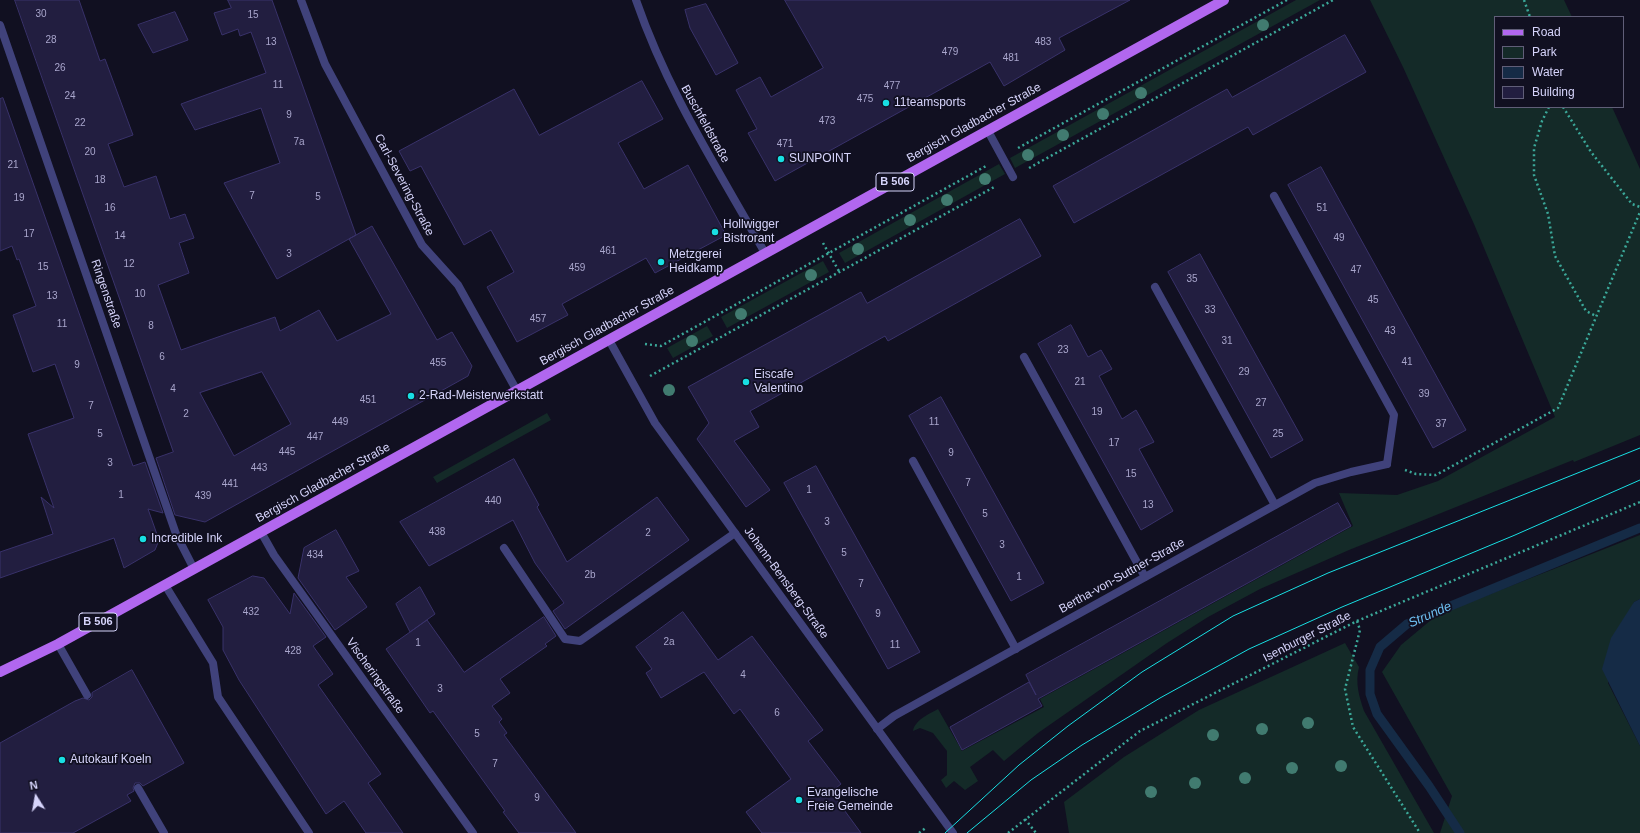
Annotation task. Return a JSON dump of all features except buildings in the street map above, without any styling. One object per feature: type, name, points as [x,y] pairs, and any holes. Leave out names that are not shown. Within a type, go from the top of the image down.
[{"type":"main road","name":"Bergisch Gladbacher Straße","points":[[0,672],[58,644],[1224,0]]},
{"type":"street","name":"Carl-Severing-Straße","points":[[301,0],[325,64],[422,245],[458,285],[517,391]]},
{"type":"street","name":"Buschfeldstraße","points":[[636,0],[656,54],[672,88],[766,254]]},
{"type":"street","name":"Ringenstraße","points":[[0,24],[176,534],[194,569]]},
{"type":"street","points":[[988,131],[1013,177]]},
{"type":"street","points":[[1274,196],[1394,415],[1387,464]]},
{"type":"street","points":[[1155,287],[1276,505]]},
{"type":"street","name":"Johann-Bensberg-Straße","points":[[609,340],[655,423],[953,833]]},
{"type":"street","points":[[1024,357],[1146,577]]},
{"type":"street","points":[[912,461],[1016,649]]},
{"type":"street","name":"Bertha-von-Suttner-Straße","points":[[877,729],[894,716],[1316,483],[1351,472],[1387,464]]},
{"type":"street","name":"Vischeringstraße","points":[[261,532],[274,555],[473,833]]},
{"type":"street","points":[[504,548],[565,638],[580,641],[735,533]]},
{"type":"street","points":[[165,585],[213,663],[218,697],[310,833]]},
{"type":"street","points":[[58,644],[87,696]]},
{"type":"street","points":[[138,788],[164,833]]},
{"type":"path","points":[[609,340],[661,346],[1287,0]]},
{"type":"path","points":[[633,384],[664,369],[840,273],[1333,0]]},
{"type":"path","points":[[1524,0],[1530,16]]},
{"type":"path","points":[[1548,108],[1542,121],[1534,148],[1534,175],[1548,214],[1554,256],[1586,311],[1596,316]]},
{"type":"path","points":[[1564,108],[1591,152],[1632,204],[1640,207]]},
{"type":"path","points":[[1387,464],[1416,474],[1436,475],[1558,408],[1640,212]]},
{"type":"path","points":[[814,227],[840,273]]},
{"type":"path","name":"Isenburger Straße","points":[[1008,833],[1140,731],[1357,622],[1640,502]]},
{"type":"path","points":[[1357,622],[1360,630],[1345,689],[1353,727],[1420,833]]},
{"type":"path","points":[[1025,819],[1036,833]]},
{"type":"path","points":[[919,833],[924,830]]},
{"type":"green space","points":[[1296,0],[1320,0],[1015,168],[1010,158]]},
{"type":"green space","points":[[1370,0],[1564,0],[1572,16],[1494,16],[1494,108],[1612,108],[1640,169],[1640,435],[1574,462],[1573,460],[1349,550],[1260,589],[1208,617],[1167,643],[1038,733],[1004,761],[993,750],[970,767],[978,781],[965,790],[954,781],[946,788],[941,780],[947,775],[947,751],[933,733],[920,728],[913,731],[916,724],[927,715],[938,709],[962,751],[1044,707],[1040,699],[1353,526],[1339,493],[1397,495],[1438,481],[1555,417],[1474,224],[1403,67]]},
{"type":"green space","points":[[999,164],[1005,174],[845,263],[839,253]]},
{"type":"green space","points":[[823,261],[829,272],[727,328],[721,317]]},
{"type":"green space","points":[[707,326],[713,336],[673,358],[667,348]]},
{"type":"green space","points":[[547,413],[551,420],[437,483],[433,477]]},
{"type":"green space","points":[[1640,535],[1640,599],[1634,602],[1608,683],[1640,746],[1640,833],[1440,833],[1452,796],[1382,672],[1401,645],[1437,615]]},
{"type":"green space","points":[[1345,643],[1359,667],[1359,695],[1364,711],[1434,833],[1069,833],[1064,802],[1124,757],[1199,710]]},
{"type":"water","points":[[1640,599],[1640,746],[1602,669],[1611,638],[1634,602]]},
{"type":"waterway","name":"Strunde","points":[[1460,833],[1429,786],[1377,714],[1370,694],[1370,670],[1380,647],[1407,624],[1640,528]]},
{"type":"tram line","points":[[945,833],[1019,765],[1068,726],[1142,672],[1233,616],[1328,573],[1640,448]]},
{"type":"tram line","points":[[967,833],[1031,780],[1082,745],[1160,698],[1249,649],[1342,607],[1515,535],[1640,480]]},
{"type":"place","name":"11teamsports","points":[[886,103]]},
{"type":"place","name":"SUNPOINT","points":[[781,159]]},
{"type":"place","name":"Hollwigger Bistrorant","points":[[715,232]]},
{"type":"place","name":"Metzgerei Heidkamp","points":[[661,262]]},
{"type":"place","name":"Eiscafe Valentino","points":[[746,382]]},
{"type":"place","name":"2-Rad-Meisterwerkstatt","points":[[411,396]]},
{"type":"place","name":"Incredible Ink","points":[[143,539]]},
{"type":"place","name":"Autokauf Koeln","points":[[62,760]]},
{"type":"place","name":"Evangelische Freie Gemeinde","points":[[799,800]]}]
